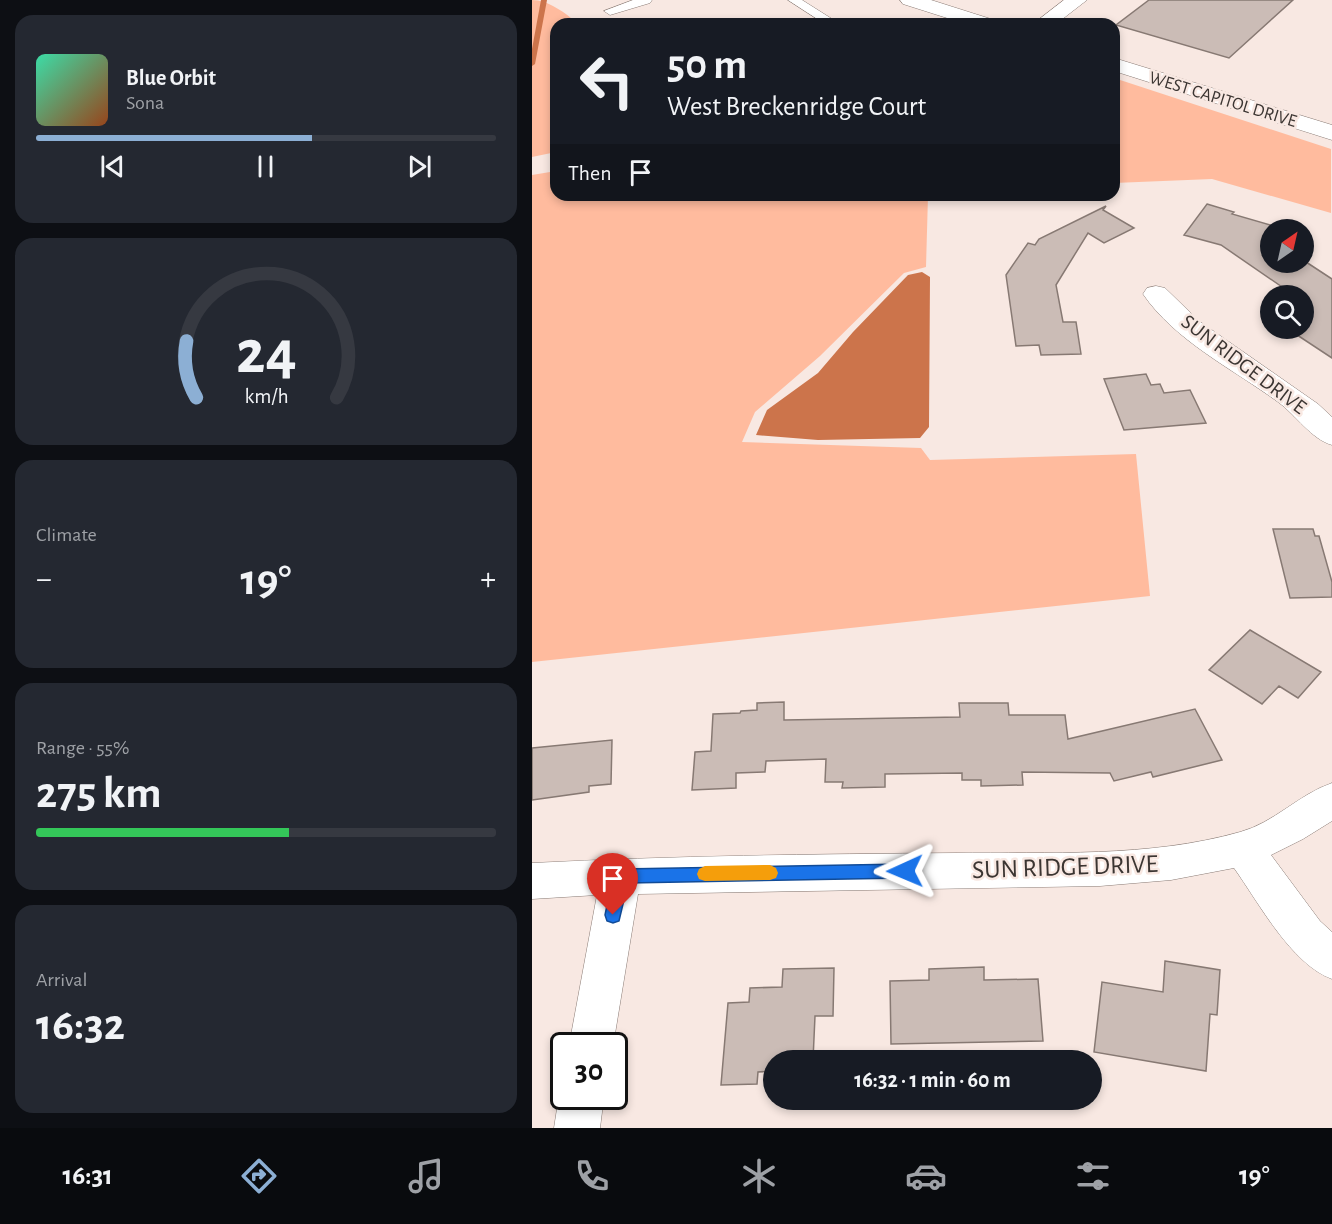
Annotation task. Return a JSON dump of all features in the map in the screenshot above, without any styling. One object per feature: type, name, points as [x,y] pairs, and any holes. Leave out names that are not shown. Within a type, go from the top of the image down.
[{"type":"street","points":[[910,0],[967,18]]},
{"type":"street","points":[[1052,18],[1077,0]]},
{"type":"street","name":"WEST CAPITOL DRIVE","points":[[1120,66],[1332,133]]},
{"type":"street","name":"SUN RIDGE DRIVE","points":[[1156,294],[1189,327],[1289,396],[1332,435]]},
{"type":"street","name":"SUN RIDGE DRIVE","points":[[532,881],[621,876],[1117,868],[1189,860],[1243,848],[1308,818],[1332,799]]},
{"type":"street","points":[[1243,848],[1305,934],[1332,960]]},
{"type":"street","points":[[593,1032],[621,876]]},
{"type":"street","points":[[577,1128],[580,1110]]},
{"type":"lane","points":[[610,11],[646,0]]},
{"type":"lane","points":[[794,0],[824,18]]},
{"type":"shaded area","points":[[532,0],[550,5],[570,18],[550,18],[550,153],[532,157]]},
{"type":"shaded area","points":[[1120,80],[1331,149],[1331,213],[1212,179],[1120,183]]},
{"type":"shaded area","points":[[550,172],[550,201],[928,201],[926,267],[904,273],[820,356],[755,412],[742,442],[921,448],[930,460],[1136,454],[1150,596],[532,662],[532,175]]},
{"type":"shaded area","points":[[922,272],[930,277],[929,427],[920,438],[818,440],[756,435],[767,410],[818,373],[853,332],[908,275]]},
{"type":"building","points":[[1149,0],[1293,0],[1229,58],[1120,26],[1120,22]]},
{"type":"building","points":[[1207,204],[1260,222],[1260,272],[1221,245],[1184,235]]},
{"type":"building","points":[[1106,206],[1103,210],[1134,228],[1104,243],[1088,233],[1056,285],[1063,322],[1076,322],[1081,354],[1041,355],[1039,345],[1016,346],[1006,275],[1028,243],[1035,245],[1039,239]]},
{"type":"building","points":[[1314,267],[1332,279],[1332,358],[1303,339],[1314,339],[1314,285],[1279,285],[1262,273],[1314,273]]},
{"type":"building","points":[[1146,374],[1151,385],[1160,384],[1164,393],[1190,390],[1206,423],[1124,430],[1104,379]]},
{"type":"building","points":[[1273,529],[1313,529],[1315,536],[1319,536],[1332,582],[1332,597],[1290,598]]},
{"type":"building","points":[[1250,630],[1321,672],[1298,698],[1279,686],[1262,704],[1209,670]]},
{"type":"building","points":[[784,702],[784,720],[960,717],[959,703],[1008,703],[1009,715],[1065,715],[1068,739],[1195,709],[1222,760],[1153,777],[1151,772],[1114,781],[1110,773],[1022,772],[1023,785],[981,786],[981,780],[962,780],[962,773],[885,774],[885,787],[842,788],[843,782],[825,782],[826,759],[766,761],[765,772],[736,773],[736,788],[692,790],[695,752],[711,751],[713,714],[757,710],[757,703]]},
{"type":"building","points":[[612,740],[611,784],[589,786],[589,792],[532,800],[532,748]]},
{"type":"building","points":[[1165,961],[1220,970],[1217,1015],[1210,1014],[1206,1071],[1102,1053],[1102,1050],[1094,1050],[1102,982],[1163,992]]},
{"type":"building","points":[[984,967],[984,980],[1038,979],[1043,1041],[891,1044],[890,981],[929,980],[929,969]]},
{"type":"building","points":[[834,968],[833,1016],[815,1016],[813,1050],[763,1050],[763,1072],[758,1072],[757,1084],[721,1085],[728,1003],[749,1002],[750,988],[782,987],[783,969]]},
{"type":"waterway","points":[[532,64],[544,0]]},
{"type":"slow traffic","points":[[705,874],[770,873]]},
{"type":"route","points":[[613,915],[621,876],[905,871]]}]
